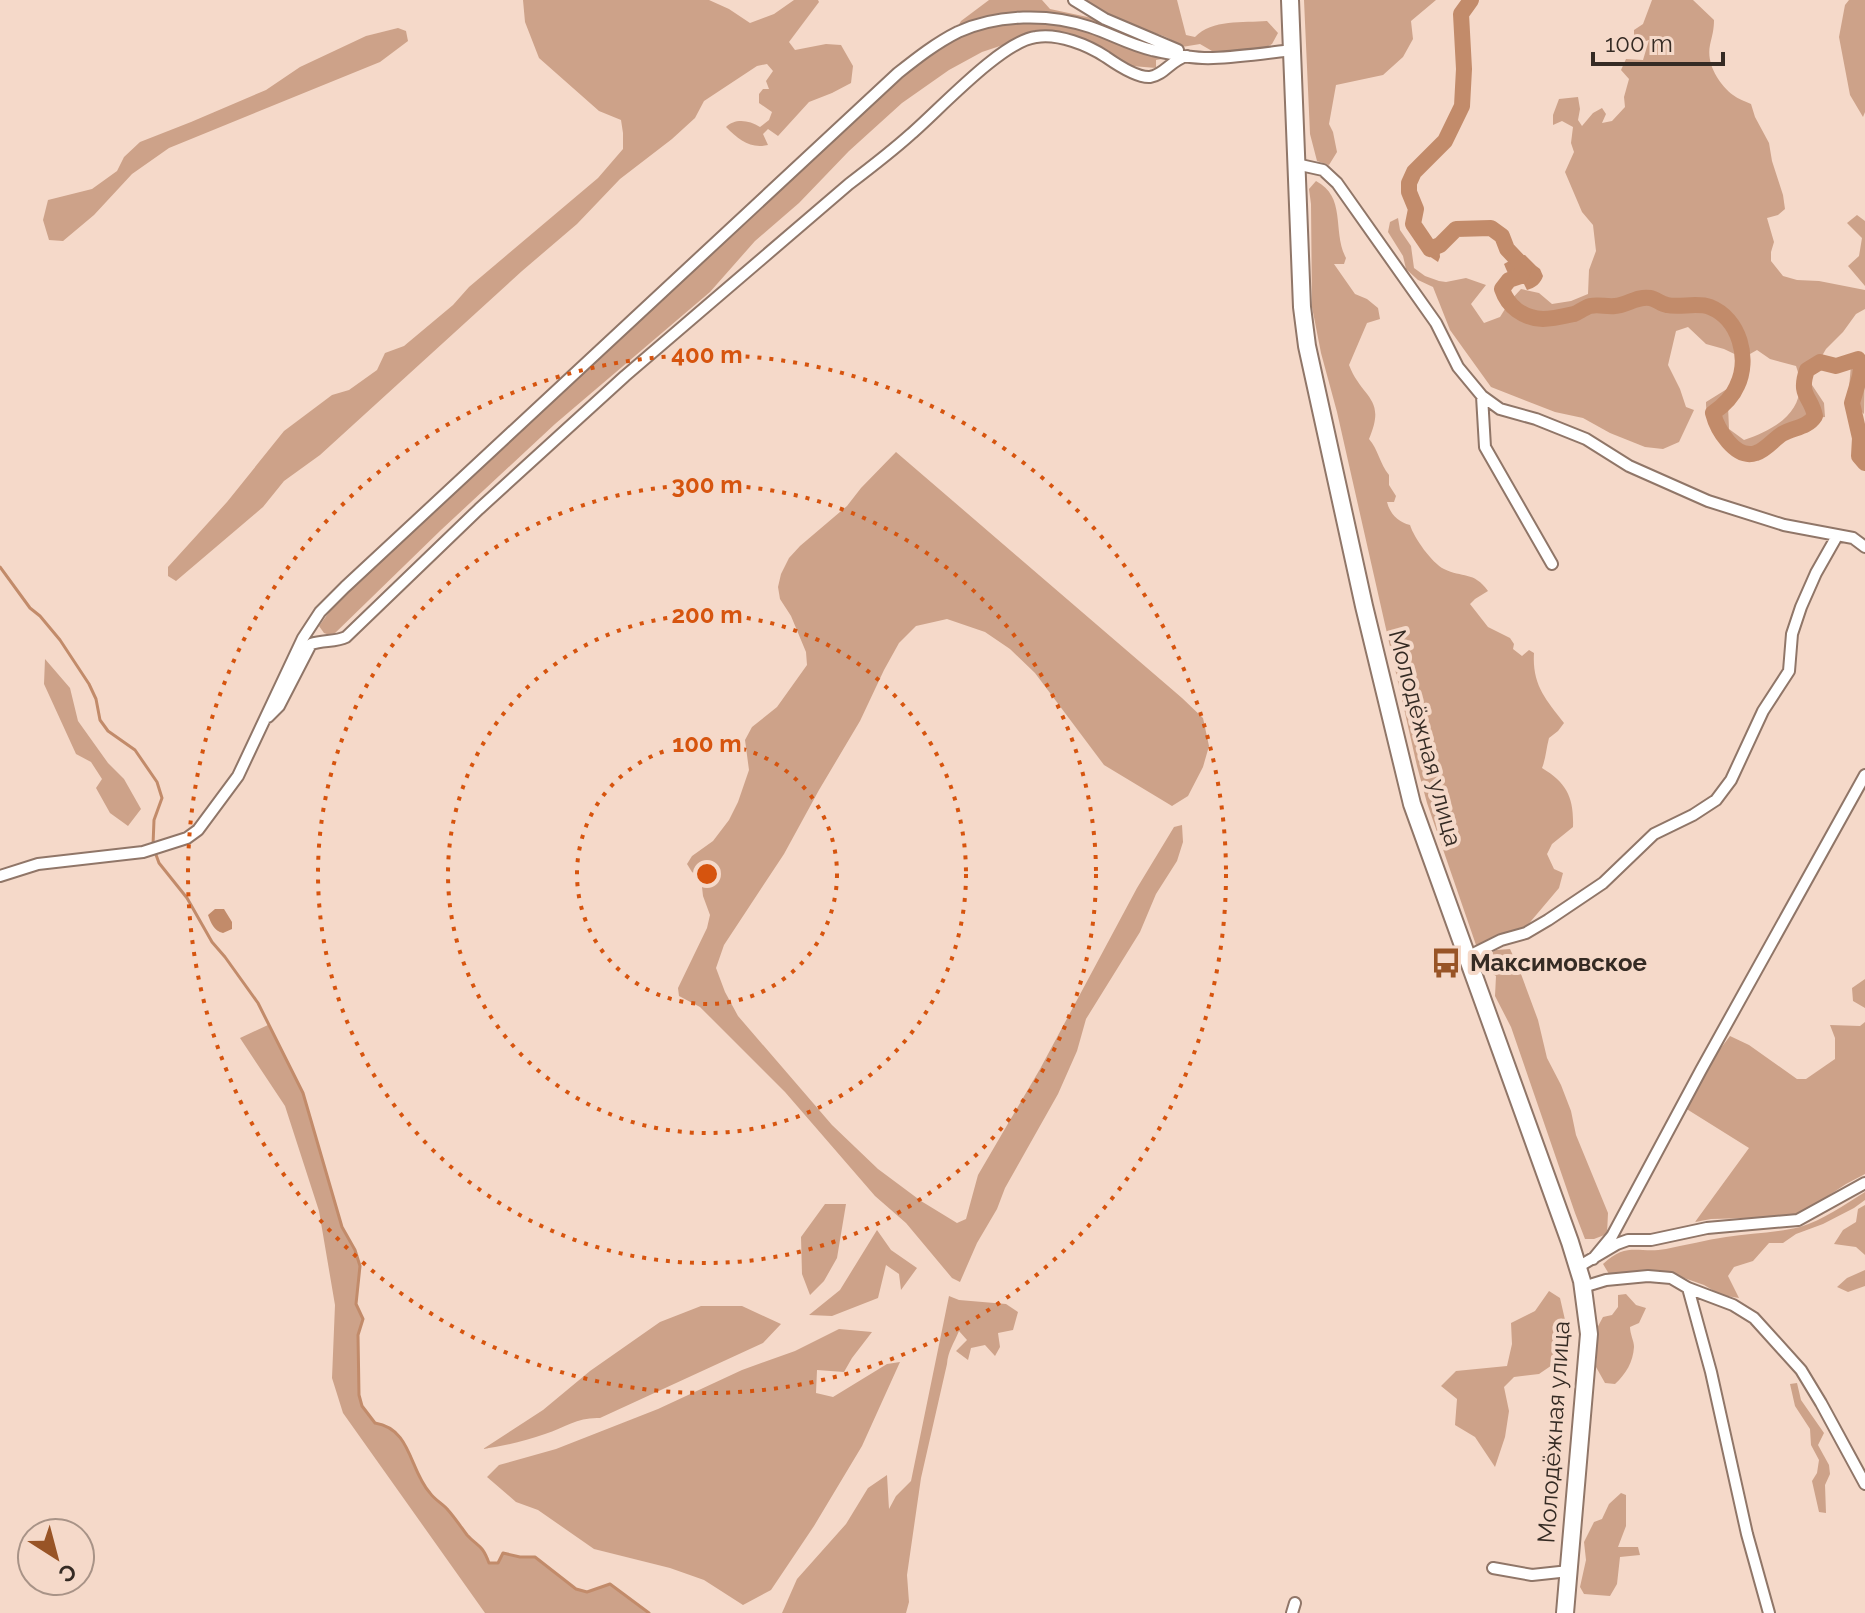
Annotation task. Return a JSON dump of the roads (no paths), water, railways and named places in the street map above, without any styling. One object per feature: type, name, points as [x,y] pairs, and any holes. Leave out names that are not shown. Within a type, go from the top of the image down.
[{"type":"main road","name":"Молодёжная улица","points":[[1290,0],[1302,307],[1307,346],[1364,606],[1412,804],[1467,957],[1585,1263],[1583,1287],[1589,1334],[1565,1613]]},
{"type":"street","points":[[1074,0],[1105,19],[1191,56]]},
{"type":"street","points":[[0,876],[38,864],[143,852],[187,838],[198,830],[238,776],[303,638],[320,612],[898,73],[927,50],[960,32],[991,21],[1026,18],[1057,19],[1089,26],[1128,43],[1210,59],[1292,50]]},
{"type":"street","points":[[263,721],[279,706],[311,644],[339,641],[346,637],[479,509],[625,376],[999,56],[1037,36],[1053,37],[1089,48],[1113,63],[1152,77],[1177,58],[1191,56]]},
{"type":"street","points":[[1296,164],[1323,170],[1337,183],[1436,323],[1458,367],[1482,396],[1500,409],[1536,419],[1586,439],[1629,466],[1708,501],[1784,525],[1853,538],[1865,547]]},
{"type":"street","points":[[1482,396],[1485,447],[1552,564]]},
{"type":"street","points":[[1467,957],[1501,940],[1526,933],[1548,920],[1603,883],[1654,834],[1716,800],[1731,780],[1763,711],[1789,671],[1792,634],[1801,607],[1837,536]]},
{"type":"street","points":[[1585,1263],[1612,1236],[1865,775]]},
{"type":"street","points":[[1585,1263],[1628,1240],[1651,1240],[1707,1228],[1798,1220],[1865,1183]]},
{"type":"street","points":[[1583,1287],[1606,1280],[1648,1276],[1671,1278],[1733,1305],[1754,1318],[1801,1370],[1865,1484]]},
{"type":"street","points":[[1688,1288],[1769,1613]]},
{"type":"street","points":[[1493,1568],[1532,1575],[1569,1571]]},
{"type":"waterway","points":[[1471,0],[1461,14],[1464,69],[1462,106],[1445,141],[1414,172],[1409,183],[1416,209],[1413,224],[1430,249],[1440,245],[1456,229],[1491,228],[1502,236],[1507,249],[1524,267],[1521,276],[1509,280],[1502,289],[1517,310],[1536,318],[1558,317],[1590,306],[1615,306],[1645,298],[1672,306],[1705,306],[1720,313],[1729,321],[1740,341],[1742,364],[1735,390],[1713,413],[1728,442],[1748,454],[1760,452],[1782,434],[1804,425],[1815,416],[1805,391],[1807,370],[1820,362],[1836,366],[1858,359],[1860,376],[1852,403],[1860,438],[1859,456],[1865,463]]},
{"type":"waterway","points":[[0,567],[30,608],[60,640],[89,684],[100,720],[108,731],[135,750],[157,782],[162,798],[154,820],[153,845]]},
{"type":"waterway","points":[[155,852],[159,863],[187,898],[212,942],[258,1003],[303,1093],[342,1227],[360,1266],[356,1304],[363,1319],[358,1335],[362,1406],[375,1423],[396,1433],[423,1484],[482,1549],[489,1563],[498,1563],[503,1553],[535,1557],[576,1589],[587,1592],[610,1584],[649,1613]]},
{"type":"place","name":"Максимовское","points":[[1446,963]]}]
